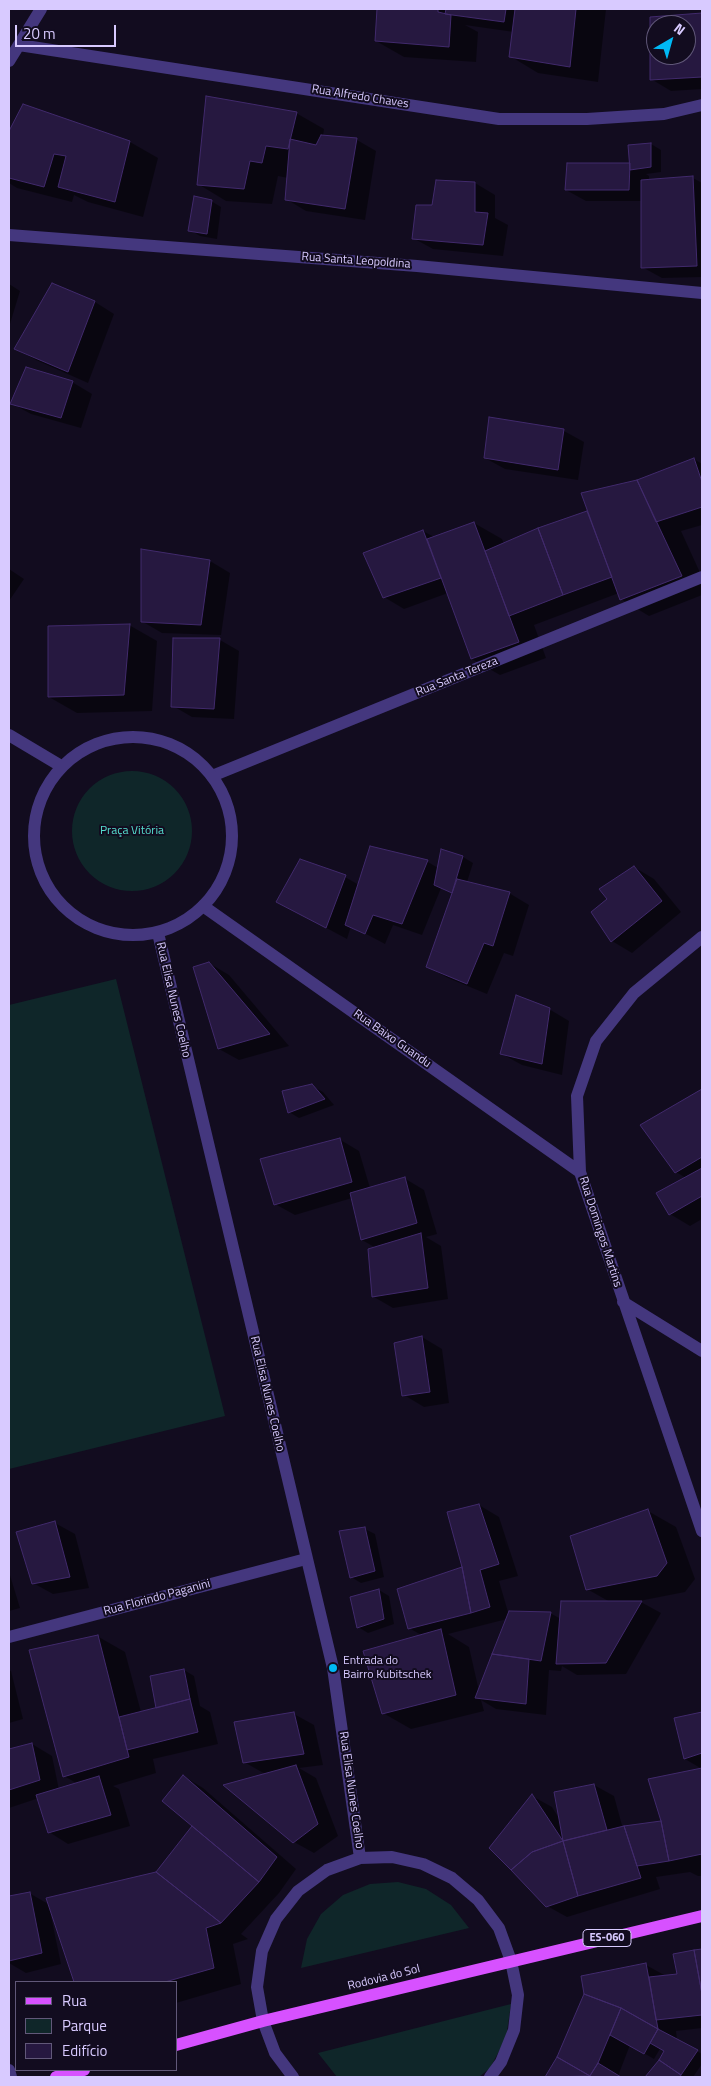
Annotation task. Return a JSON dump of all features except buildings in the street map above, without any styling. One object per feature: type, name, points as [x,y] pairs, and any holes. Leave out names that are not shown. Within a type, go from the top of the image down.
[{"type":"main road","name":"ES-060","points":[[511,1961],[702,1916]]},
{"type":"main road","name":"Rodovia do Sol","points":[[263,2021],[511,1961]]},
{"type":"main road","name":"ES-060","points":[[178,2044],[263,2021]]},
{"type":"main road","points":[[56,2077],[80,2071]]},
{"type":"street","points":[[9,61],[41,9]]},
{"type":"street","name":"Rua Alfredo Chaves","points":[[19,45],[499,119],[596,119],[664,114],[702,105]]},
{"type":"street","name":"Rua Santa Leopoldina","points":[[9,235],[417,266],[702,293]]},
{"type":"street","name":"Rua Santa Tereza","points":[[212,776],[702,577]]},
{"type":"street","points":[[9,735],[61,766]]},
{"type":"street","points":[[122,737],[156,740],[187,753],[212,776],[227,804],[233,834],[228,866],[212,898],[193,916],[176,926],[158,933],[127,936],[97,928],[70,913],[49,890],[37,862],[34,828],[42,794],[61,766],[89,746],[122,737]]},
{"type":"street","name":"Rua Baixo Guandu","points":[[204,906],[580,1172]]},
{"type":"street","name":"Rua Elisa Nunes Coelho","points":[[158,933],[333,1668],[360,1858]]},
{"type":"street","name":"Rua Domingos Martins","points":[[702,937],[634,993],[596,1042],[578,1096],[580,1172],[702,1531]]},
{"type":"street","points":[[623,1302],[702,1351]]},
{"type":"street","name":"Rua Florindo Paganini","points":[[9,1637],[306,1559]]},
{"type":"street","name":"Rua Elisa Nunes Coelho","points":[[293,2077],[275,2053],[263,2021],[257,1987],[262,1951],[276,1919],[298,1891],[327,1870],[360,1858],[392,1857],[423,1864],[452,1878],[478,1900],[499,1928],[511,1961],[518,1995],[514,2030],[501,2062],[490,2077]]},
{"type":"street","points":[[9,2070],[11,2077]]},
{"type":"green space","name":"Praça Vitória","points":[[132,771],[144,772],[155,776],[165,781],[174,789],[182,798],[187,808],[191,819],[191,843],[187,854],[182,864],[174,873],[165,881],[155,886],[144,890],[132,891],[120,890],[109,886],[99,881],[90,873],[82,864],[77,854],[73,843],[72,831],[73,819],[77,808],[82,798],[90,789],[99,781],[109,776],[120,772]]},
{"type":"green space","points":[[116,979],[225,1416],[9,1469],[9,1005]]},
{"type":"green space","points":[[398,1882],[426,1889],[451,1905],[469,1928],[301,1968],[307,1939],[321,1914],[343,1895],[370,1884]]},
{"type":"green space","points":[[511,2004],[506,2038],[490,2068],[479,2077],[337,2077],[318,2053]]},
{"type":"place","name":"Entrada do Bairro Kubitschek","points":[[333,1668]]}]
